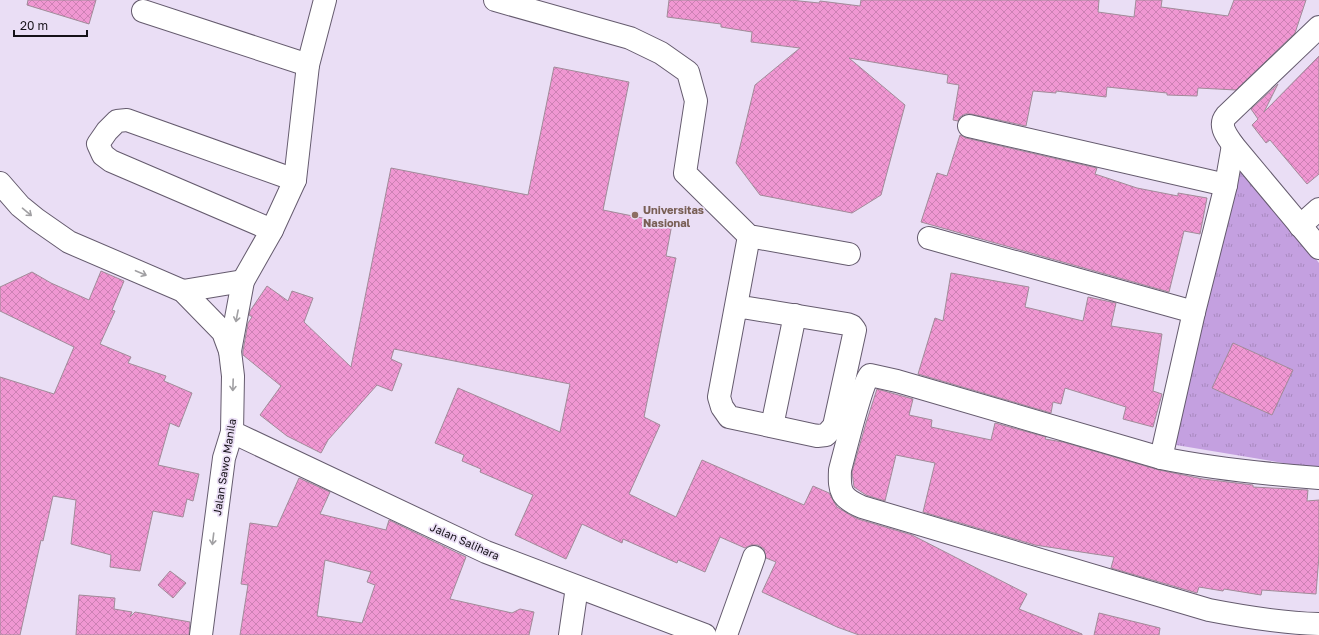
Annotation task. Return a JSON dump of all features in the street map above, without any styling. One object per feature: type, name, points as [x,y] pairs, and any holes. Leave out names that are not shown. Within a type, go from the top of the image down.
[{"type":"street","points":[[230,351],[243,281],[272,230],[295,180],[308,65],[324,0]]},
{"type":"street","points":[[495,0],[630,38],[661,53],[688,72],[696,101],[685,173],[749,236],[849,254]]},
{"type":"street","points":[[143,11],[308,65]]},
{"type":"street","points":[[1319,27],[1222,121],[1222,126],[1233,145],[1319,248]]},
{"type":"street","points":[[272,230],[110,161],[103,155],[98,144],[107,131],[117,121],[127,120],[295,180]]},
{"type":"street","points":[[969,126],[1226,185]]},
{"type":"street","points":[[1161,458],[1194,312],[1226,185],[1233,145]]},
{"type":"street","name":"Jalan Sawo Manila","points":[[0,183],[20,206],[69,242],[183,291],[223,332],[230,351],[233,376],[232,432],[224,458],[201,635]]},
{"type":"street","points":[[1300,226],[1319,209]]},
{"type":"street","points":[[736,306],[847,324],[852,326],[855,330],[834,426],[826,435],[817,436],[729,417],[722,407],[719,398],[736,306],[749,236]]},
{"type":"street","points":[[929,238],[1194,312]]},
{"type":"street","points":[[183,291],[243,281]]},
{"type":"street","points":[[772,426],[795,315]]},
{"type":"street","points":[[1319,478],[1198,466],[1161,458],[897,381],[870,375],[865,382],[861,394],[840,470],[842,494],[850,502],[877,511],[1209,610],[1250,618],[1300,624],[1319,624]]},
{"type":"street","name":"Jalan Salihara","points":[[232,432],[486,552],[705,635]]},
{"type":"street","points":[[726,635],[754,557]]},
{"type":"street","points":[[570,635],[577,587]]},
{"type":"green space","points":[[1236,158],[1319,263],[1319,469],[1164,443]]},
{"type":"building","points":[[28,0],[96,0],[89,24],[27,5]]},
{"type":"building","points":[[669,0],[790,0],[819,3],[820,1],[860,6],[861,0],[1099,0],[1098,12],[1134,17],[1136,0],[1162,0],[1161,7],[1228,16],[1234,0],[1306,0],[1295,33],[1236,90],[1198,88],[1197,96],[1167,95],[1167,93],[1107,87],[1106,97],[1056,91],[1056,93],[1033,91],[1026,126],[971,114],[965,114],[960,117],[958,121],[953,120],[959,85],[947,83],[948,75],[849,58],[905,105],[881,195],[852,213],[760,195],[736,163],[755,85],[800,48],[751,42],[752,32],[721,27],[721,24],[667,17]]},
{"type":"building","points":[[1319,56],[1319,174],[1307,184],[1270,140],[1266,143],[1252,125],[1258,119],[1251,109],[1278,84],[1264,112]]},
{"type":"building","points":[[554,67],[629,82],[603,210],[672,224],[666,256],[676,258],[644,417],[660,425],[629,494],[676,517],[702,460],[804,505],[813,486],[829,493],[837,507],[850,515],[858,519],[912,535],[1027,594],[1019,609],[1082,635],[859,635],[837,627],[762,592],[776,562],[766,558],[764,549],[758,545],[751,545],[745,548],[720,537],[705,572],[678,560],[677,563],[623,539],[622,543],[582,524],[566,559],[515,535],[533,495],[480,472],[481,469],[462,461],[464,455],[435,443],[458,388],[560,432],[570,384],[394,349],[391,359],[402,364],[392,391],[377,385],[328,440],[321,453],[287,436],[260,415],[281,386],[243,355],[243,351],[248,323],[252,317],[249,315],[250,311],[267,286],[288,301],[292,291],[313,298],[304,322],[351,367],[391,168],[528,195]]},
{"type":"building","points":[[960,135],[966,138],[1097,168],[1095,174],[1137,188],[1178,196],[1178,193],[1207,198],[1200,234],[1184,231],[1169,292],[921,222],[937,173],[947,176]]},
{"type":"building","points":[[101,271],[124,281],[112,310],[115,311],[100,344],[131,357],[128,363],[166,376],[164,381],[192,393],[179,427],[170,423],[158,465],[199,474],[193,501],[187,499],[183,517],[153,511],[140,571],[110,567],[111,555],[71,544],[76,500],[53,496],[43,541],[41,540],[20,635],[0,635],[0,377],[54,394],[74,347],[0,311],[0,287],[32,272],[51,283],[89,300]]},
{"type":"building","points":[[951,273],[1029,287],[1025,307],[1083,321],[1088,297],[1116,303],[1111,326],[1162,334],[1153,391],[1162,394],[1153,427],[1123,419],[1126,407],[1065,388],[1061,404],[1053,402],[1051,413],[918,374],[935,318],[943,321]]},
{"type":"building","points":[[1233,343],[1293,370],[1272,415],[1212,388]]},
{"type":"building","points":[[877,389],[913,399],[909,415],[932,420],[931,427],[991,440],[995,423],[1046,437],[1045,439],[1063,442],[1159,470],[1203,479],[1253,485],[1253,487],[1308,490],[1307,501],[1319,500],[1319,555],[1316,594],[1262,590],[1261,595],[1224,589],[1223,591],[1199,587],[1197,593],[1111,568],[1114,557],[1035,545],[923,512],[935,463],[896,455],[885,501],[866,495],[854,487],[852,472]]},
{"type":"building","points":[[299,478],[330,492],[320,514],[386,530],[389,520],[466,557],[450,599],[512,613],[520,609],[534,612],[529,635],[240,635],[248,585],[241,584],[250,523],[277,527]],"holes":[[[325,560],[371,572],[367,582],[375,585],[362,623],[317,616]]]},
{"type":"building","points":[[170,571],[186,583],[173,598],[158,585]]},
{"type":"building","points":[[79,595],[115,598],[114,609],[132,612],[130,617],[135,612],[190,622],[189,635],[76,635]]},
{"type":"building","points":[[1099,613],[1160,628],[1159,635],[1094,635]]},
{"type":"place","name":"Universitas Nasional","points":[[635,215]]}]
